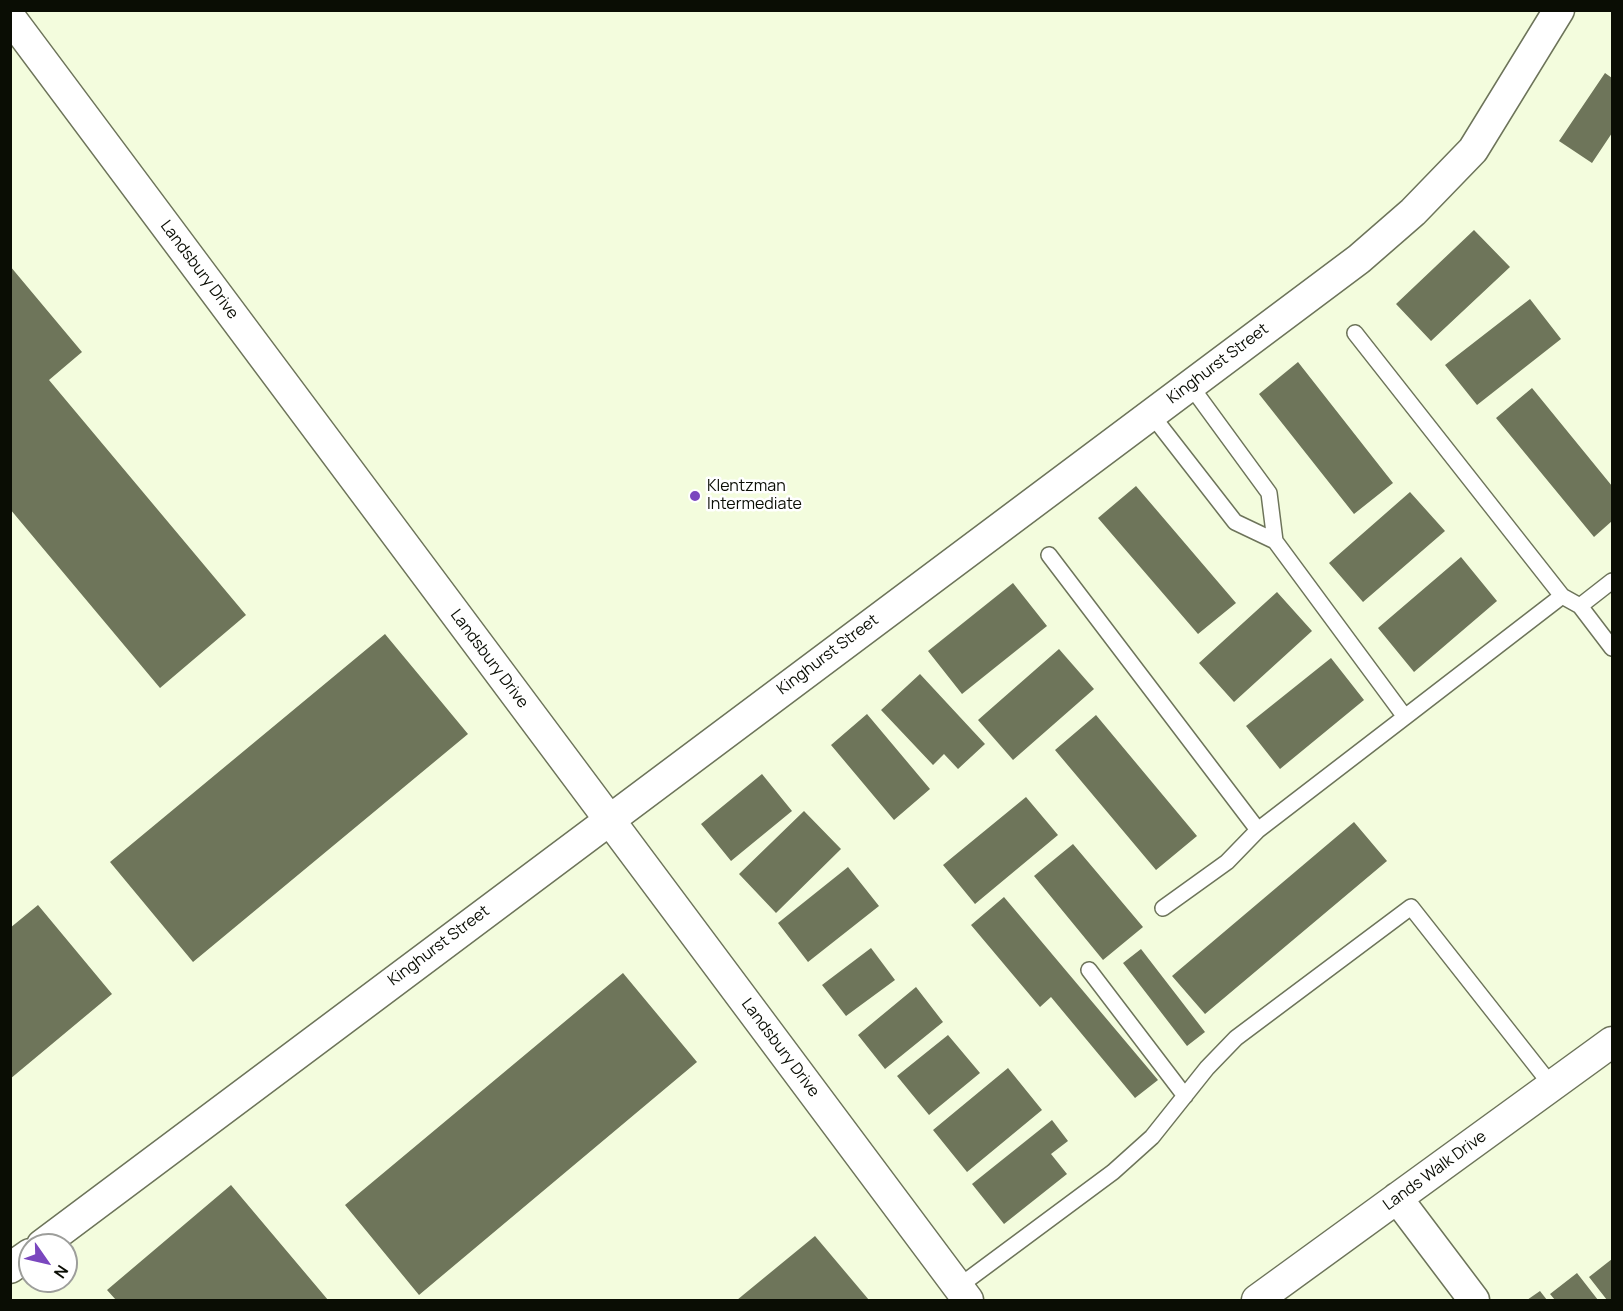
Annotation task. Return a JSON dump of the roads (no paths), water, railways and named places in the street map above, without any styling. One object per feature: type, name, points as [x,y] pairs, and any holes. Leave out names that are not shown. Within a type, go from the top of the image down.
[{"type":"street","name":"Kinghurst Street","points":[[58,1233],[1359,259],[1413,212],[1473,150],[1559,10]]},
{"type":"street","name":"Landsbury Drive","points":[[10,17],[963,1294]]},
{"type":"street","name":"Lands Walk Drive","points":[[1257,1300],[1612,1042]]},
{"type":"street","points":[[1397,1198],[1474,1300]]},
{"type":"lane","points":[[1355,333],[1563,597],[1580,606],[1612,648]]},
{"type":"lane","points":[[1190,385],[1269,493],[1275,541]]},
{"type":"lane","points":[[1151,414],[1235,522],[1275,541],[1405,717]]},
{"type":"lane","points":[[1049,555],[1258,830]]},
{"type":"lane","points":[[1580,606],[1612,581]]},
{"type":"lane","points":[[1162,908],[1227,862],[1258,830],[1563,597]]},
{"type":"lane","points":[[963,1294],[1113,1172],[1152,1137],[1207,1068],[1236,1038],[1411,907],[1552,1086]]},
{"type":"lane","points":[[1089,970],[1185,1096]]},
{"type":"place","name":"Klentzman Intermediate","points":[[695,496]]}]
